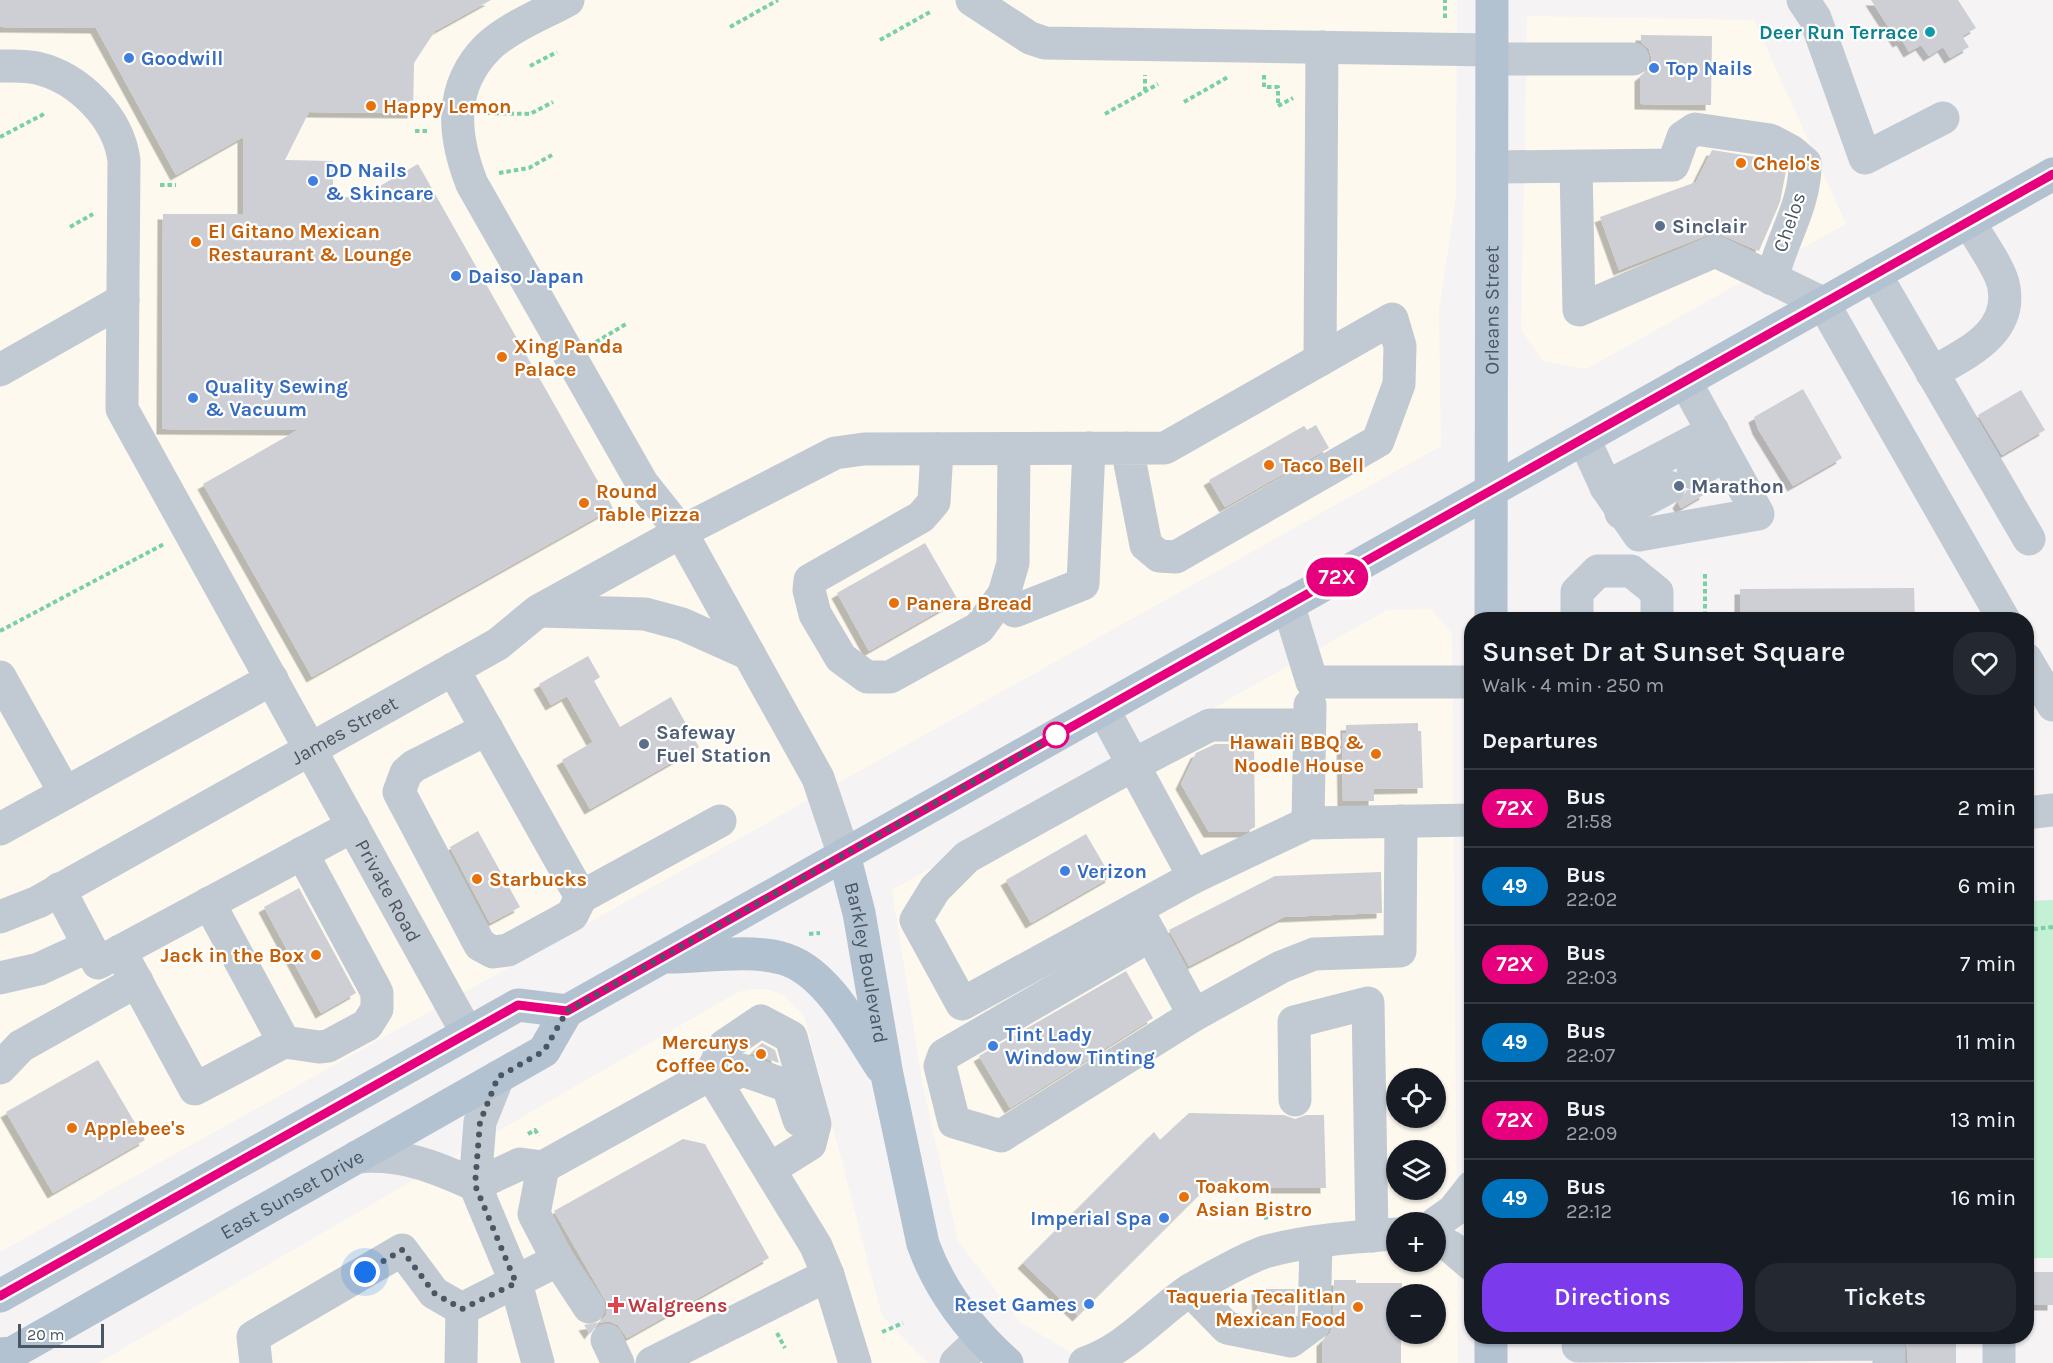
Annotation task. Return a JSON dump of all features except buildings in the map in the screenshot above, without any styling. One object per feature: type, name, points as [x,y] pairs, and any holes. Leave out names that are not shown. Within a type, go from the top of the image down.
[{"type":"main road","name":"Orleans Street","points":[[1491,612],[1492,0]]},
{"type":"main road","points":[[0,1296],[518,1005],[567,1011],[1491,488],[1584,439],[2053,174]]},
{"type":"main road","name":"Barkley Boulevard","points":[[844,855],[859,913],[887,1075],[923,1244],[931,1266],[944,1288],[981,1340],[1007,1363]]},
{"type":"main road","points":[[662,957],[763,955],[783,958],[799,964],[826,987],[887,1075]]},
{"type":"main road","name":"East Sunset Drive","points":[[0,1354],[12,1353],[544,1051],[567,1011]]},
{"type":"main road","points":[[1491,1344],[1491,1363]]},
{"type":"street","name":"Barkley Boulevard","points":[[568,0],[503,36],[489,46],[476,62],[460,95],[457,142],[472,184],[642,483],[681,532],[823,788],[844,855]]},
{"type":"street","points":[[972,0],[1030,38],[1045,43],[1322,47],[1633,59]]},
{"type":"street","points":[[1803,0],[1815,18],[1865,158],[1943,118]]},
{"type":"street","points":[[1320,360],[1322,47]]},
{"type":"street","name":"Private Road","points":[[0,66],[38,68],[59,76],[94,103],[116,132],[124,161],[122,409],[467,1033]]},
{"type":"street","name":"Chelos","points":[[1576,167],[1673,165],[1683,137],[1695,129],[1770,140],[1791,151],[1805,164],[1805,176],[1795,215],[1778,252],[1772,279]]},
{"type":"street","points":[[1492,167],[1576,167],[1579,310],[1715,252],[1823,303],[1999,612]]},
{"type":"street","points":[[1932,373],[1983,344],[2002,313],[2002,281],[1969,222]]},
{"type":"street","points":[[1875,274],[2029,539]]},
{"type":"street","points":[[0,370],[123,300]]},
{"type":"street","name":"James Street","points":[[0,917],[38,902],[498,644],[538,611],[681,532],[835,453],[864,449],[1014,449],[1089,448],[1127,448],[1166,448],[1392,319],[1400,346],[1399,384],[1378,441],[1176,557],[1159,556],[1146,544],[1127,448]]},
{"type":"street","points":[[1584,439],[1614,500],[1639,536],[1758,514],[1685,381]]},
{"type":"street","points":[[1614,500],[1681,480],[1719,443]]},
{"type":"street","points":[[1614,500],[1719,443]]},
{"type":"street","points":[[1005,594],[1016,611],[1083,584],[1089,448]]},
{"type":"street","points":[[937,449],[934,502],[921,517],[810,580],[809,590],[815,614],[841,658],[867,677],[890,677],[979,628],[1005,594],[1013,563],[1014,449]]},
{"type":"street","points":[[1577,612],[1577,592],[1598,571],[1631,571],[1657,592],[1657,612]]},
{"type":"street","points":[[1288,604],[1312,682],[1307,725],[1308,823]]},
{"type":"street","points":[[538,611],[645,614],[682,624],[749,654]]},
{"type":"street","points":[[453,669],[581,897]]},
{"type":"street","points":[[2034,673],[2053,705]]},
{"type":"street","points":[[0,677],[65,793]]},
{"type":"street","points":[[0,829],[272,679]]},
{"type":"street","points":[[1312,682],[1464,682]]},
{"type":"street","points":[[1103,709],[1194,877]]},
{"type":"street","points":[[1144,922],[962,1004],[916,920],[935,889],[967,857],[1210,725],[1307,725]]},
{"type":"street","points":[[487,729],[414,766],[406,773],[399,792],[402,803],[480,945],[493,952],[508,950],[572,915],[581,897],[720,821]]},
{"type":"street","points":[[2034,812],[2053,810]]},
{"type":"street","points":[[1401,821],[1400,951],[1314,954],[1281,967],[1194,1014],[1001,1136],[954,1122],[940,1066],[944,1055],[1144,922],[1194,877],[1308,823],[1401,821],[1464,820]]},
{"type":"street","points":[[0,978],[39,969],[105,948],[209,903],[353,826]]},
{"type":"street","points":[[59,889],[105,948],[137,981],[195,1089],[284,1042],[319,1047],[337,1043],[371,1021],[378,1001],[373,985],[302,853]]},
{"type":"street","points":[[209,903],[284,1042]]},
{"type":"street","points":[[1144,922],[1194,1014]]},
{"type":"street","points":[[0,1068],[21,1046],[137,981]]},
{"type":"street","points":[[1085,1363],[1105,1356],[1128,1353],[1190,1290],[1267,1251],[1384,1235],[1368,1003],[1294,1022],[1295,1100]]},
{"type":"street","points":[[766,1162],[810,1144],[814,1124],[791,1037],[761,1021],[724,1046],[714,1078],[816,1246],[828,1275],[855,1363]]},
{"type":"street","points":[[357,1157],[393,1156],[412,1160],[475,1185],[520,1164],[543,1167],[714,1078],[742,1070],[789,1086],[801,1127],[766,1162]]},
{"type":"street","points":[[498,1077],[480,1122],[475,1185],[516,1283],[538,1363]]},
{"type":"street","points":[[543,1167],[534,1214],[558,1260],[590,1307]]},
{"type":"street","points":[[1446,1216],[1464,1197]]},
{"type":"street","points":[[1190,1290],[1227,1329],[1291,1341],[1314,1324],[1316,1243]]},
{"type":"street","points":[[1446,1244],[1464,1259]]},
{"type":"street","points":[[255,1350],[402,1250],[434,1293],[462,1309]]},
{"type":"street","points":[[462,1309],[558,1260]]},
{"type":"street","points":[[652,1363],[828,1275]]},
{"type":"street","points":[[461,1363],[462,1309]]},
{"type":"street","points":[[956,1363],[981,1340]]},
{"type":"street","points":[[1578,1346],[1889,1344],[1889,1363]]},
{"type":"street","points":[[1999,1344],[2000,1363]]},
{"type":"path","points":[[730,27],[778,0]]},
{"type":"path","points":[[1445,0],[1445,19]]},
{"type":"path","points":[[880,40],[930,12]]},
{"type":"path","points":[[530,66],[557,52]]},
{"type":"path","points":[[1255,70],[1264,70],[1264,87],[1278,87],[1278,106],[1298,95]]},
{"type":"path","points":[[1184,102],[1232,75]]},
{"type":"path","points":[[1105,114],[1158,84]]},
{"type":"path","points":[[477,113],[530,114],[553,102]]},
{"type":"path","points":[[0,138],[44,114]]},
{"type":"path","points":[[415,131],[429,131]]},
{"type":"path","points":[[492,174],[529,168],[552,155]]},
{"type":"path","points":[[160,185],[176,185]]},
{"type":"path","points":[[70,227],[101,209]]},
{"type":"path","points":[[605,336],[626,324]]},
{"type":"path","points":[[0,631],[172,539]]},
{"type":"path","points":[[1705,574],[1705,612]]},
{"type":"path","points":[[2034,929],[2053,927]]},
{"type":"path","points":[[882,1332],[903,1323]]},
{"type":"path","points":[[773,1327],[785,1347]]},
{"type":"shaded area","points":[[0,0],[1457,0],[1456,197],[1439,310],[1441,446],[0,1252]]},
{"type":"shaded area","points":[[1527,16],[1754,20],[1846,224],[1586,369],[1543,361],[1521,330]]},
{"type":"shaded area","points":[[1431,609],[1452,633],[1458,1363],[1088,1363],[1020,1322],[958,1241],[923,1087],[892,890],[1387,610]]},
{"type":"shaded area","points":[[766,989],[782,994],[804,1015],[882,1316],[928,1363],[98,1363],[738,992]]},
{"type":"green space","points":[[2053,900],[2053,1258],[2034,1258],[2034,901]]},
{"type":"bus line","name":"72X","points":[[0,1296],[518,1005],[567,1011],[1418,532],[1491,488],[1584,439],[2053,174]]},
{"type":"place","name":"Deer Run Terrace","points":[[1930,32]]},
{"type":"place","name":"Goodwill","points":[[129,58]]},
{"type":"place","name":"Top Nails","points":[[1654,68]]},
{"type":"place","name":"Happy Lemon","points":[[371,106]]},
{"type":"place","name":"Chelo's","points":[[1741,163]]},
{"type":"place","name":"DD Nails & Skincare","points":[[313,181]]},
{"type":"place","name":"Sinclair","points":[[1660,226]]},
{"type":"place","name":"El Gitano Mexican Restaurant & Lounge","points":[[196,242]]},
{"type":"place","name":"Daiso Japan","points":[[456,276]]},
{"type":"place","name":"Xing Panda Palace","points":[[502,357]]},
{"type":"place","name":"Quality Sewing & Vacuum","points":[[193,398]]},
{"type":"place","name":"Taco Bell","points":[[1269,465]]},
{"type":"place","name":"Marathon","points":[[1679,486]]},
{"type":"place","name":"Round Table Pizza","points":[[584,503]]},
{"type":"place","name":"Panera Bread","points":[[894,603]]},
{"type":"place","name":"Safeway Fuel Station","points":[[644,744]]},
{"type":"place","name":"Hawaii BBQ & Noodle House","points":[[1376,754]]},
{"type":"place","name":"Verizon","points":[[1065,871]]},
{"type":"place","name":"Starbucks","points":[[477,879]]},
{"type":"place","name":"Jack in the Box","points":[[316,955]]},
{"type":"place","name":"Tint Lady Window Tinting","points":[[993,1046]]},
{"type":"place","name":"Mercurys Coffee Co.","points":[[761,1054]]},
{"type":"place","name":"Applebee's","points":[[72,1128]]},
{"type":"place","name":"Toakom Asian Bistro","points":[[1184,1197]]},
{"type":"place","name":"Imperial Spa","points":[[1164,1218]]},
{"type":"place","name":"Reset Games","points":[[1089,1304]]},
{"type":"place","name":"Walgreens","points":[[616,1305]]},
{"type":"place","name":"Taqueria Tecalitlan Mexican Food","points":[[1358,1307]]},
{"type":"route","points":[[365,1272],[402,1250],[434,1293],[462,1309],[516,1283],[475,1185],[475,1162],[480,1122],[487,1099],[498,1077],[544,1051],[567,1011],[1061,732],[1056,735]]}]
